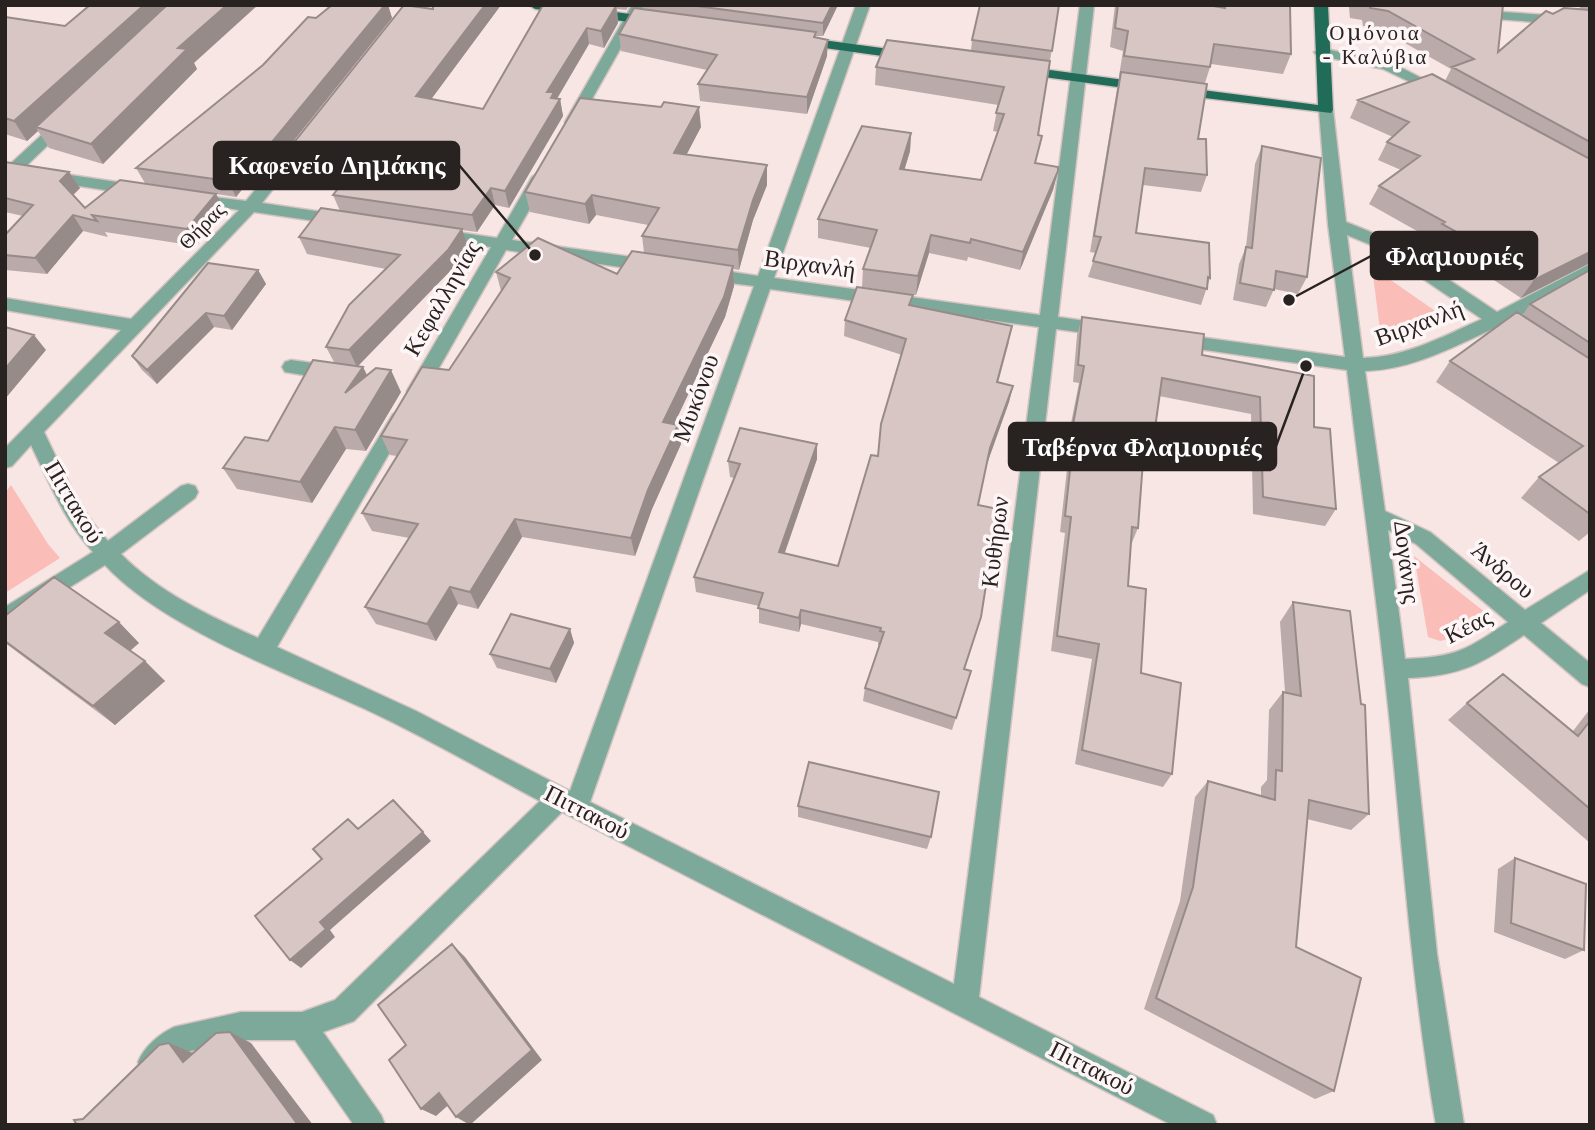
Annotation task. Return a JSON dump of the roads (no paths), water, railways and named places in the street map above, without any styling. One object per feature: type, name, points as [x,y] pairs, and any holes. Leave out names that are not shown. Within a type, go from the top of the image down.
[{"type":"main road","points":[[535,5],[635,12],[672,23]]},
{"type":"main road","name":"Δογάνης","points":[[1321,5],[1321,52],[1326,110]]},
{"type":"main road","points":[[780,38],[930,58]]},
{"type":"main road","points":[[1011,69],[1326,110]]},
{"type":"street","name":"Μυκόνου","points":[[568,802],[764,282],[863,5]]},
{"type":"street","name":"Κυθήρων","points":[[965,1002],[1087,5]]},
{"type":"street","points":[[1562,5],[1590,20]]},
{"type":"street","points":[[563,136],[635,12]]},
{"type":"street","points":[[1452,12],[1590,20]]},
{"type":"street","points":[[1321,52],[1395,68],[1453,99]]},
{"type":"street","points":[[7,173],[79,107]]},
{"type":"street","name":"Δογάνης","points":[[1326,110],[1336,223],[1395,669],[1431,1020],[1450,1125]]},
{"type":"street","name":"Θήρας","points":[[5,461],[252,207],[312,131]]},
{"type":"street","name":"Κεφαλληνίας","points":[[263,650],[411,384],[502,243],[550,160]]},
{"type":"street","points":[[7,173],[357,222]]},
{"type":"street","points":[[1336,223],[1382,243],[1520,336]]},
{"type":"street","points":[[423,232],[667,268]]},
{"type":"street","name":"Βιρχανλή","points":[[1155,337],[1355,365],[1376,365],[1399,361],[1497,320],[1590,270]]},
{"type":"street","name":"Βιρχανλή","points":[[695,272],[1129,333]]},
{"type":"street","points":[[5,304],[136,326]]},
{"type":"street","points":[[292,367],[350,376]]},
{"type":"street","name":"Πιττακού","points":[[33,430],[68,500],[106,554],[147,589],[177,608],[211,627],[408,718],[1203,1125]]},
{"type":"street","points":[[5,619],[106,554],[188,492]]},
{"type":"street","name":"Άνδρου","points":[[1375,515],[1423,538],[1590,677]]},
{"type":"street","name":"Κέας","points":[[1395,669],[1441,667],[1459,663],[1493,646],[1590,579]]},
{"type":"street","points":[[137,1076],[174,1041],[241,1026],[302,1026],[344,1011],[568,802]]},
{"type":"street","points":[[302,1026],[371,1125]]},
{"type":"place","name":"Καφενείο Δημάκης","points":[[535,255]]},
{"type":"place","name":"Φλαμουριές","points":[[1289,300]]},
{"type":"place","name":"Ταβέρνα Φλαμουριές","points":[[1306,366]]},
{"type":"district","name":"Ομόνοια - Καλύβια","points":[[1375,45]]}]
